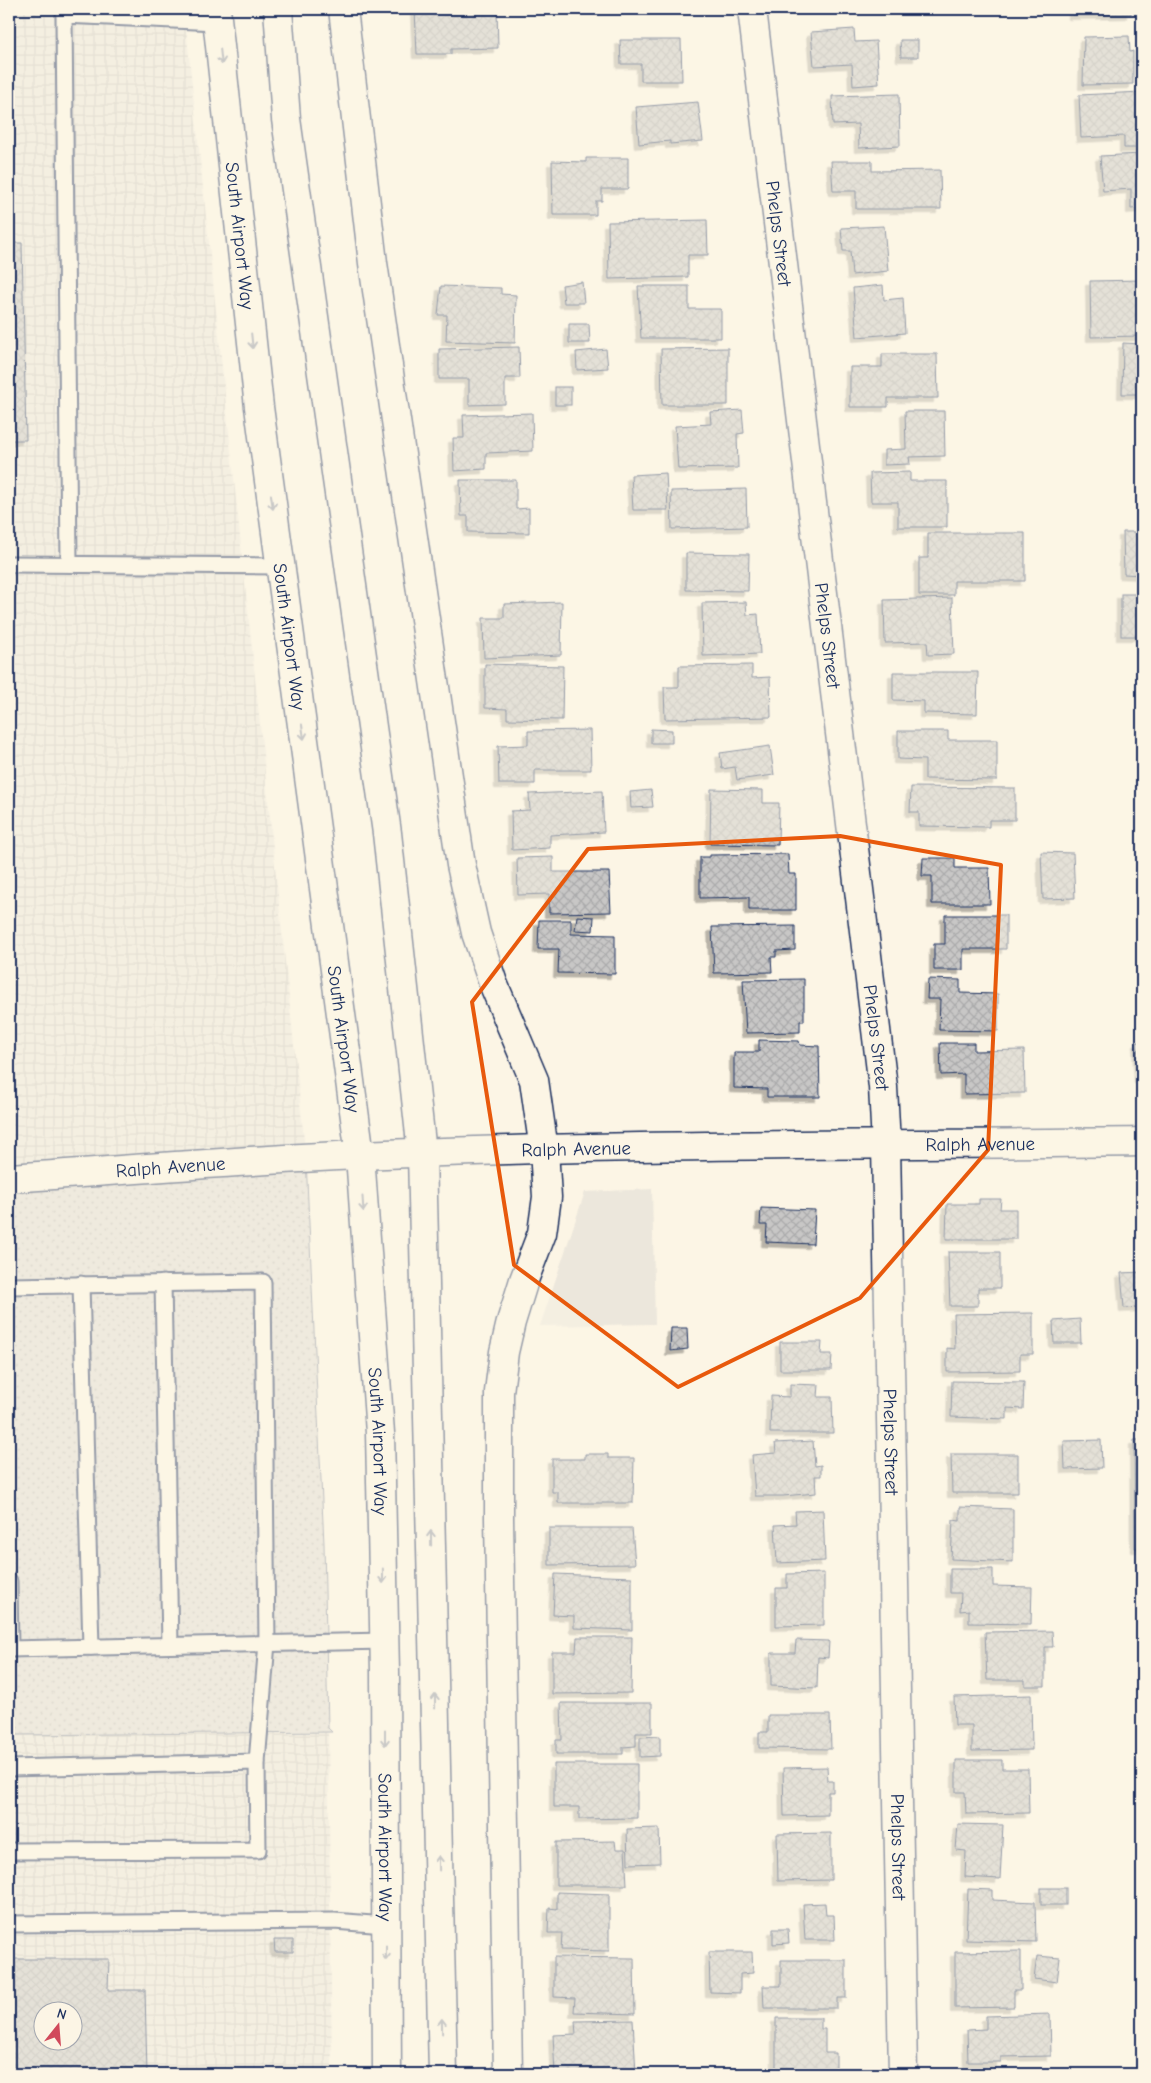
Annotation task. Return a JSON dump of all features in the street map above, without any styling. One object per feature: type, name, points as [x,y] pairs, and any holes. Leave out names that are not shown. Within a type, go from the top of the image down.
[{"type":"street","points":[[278,9],[286,119],[387,833],[422,1153],[441,1945],[442,2074]]},
{"type":"street","points":[[343,9],[374,263],[461,864],[476,933],[484,958],[534,1080],[544,1150],[547,1197],[542,1233],[524,1280],[511,1322],[504,1352],[499,1392],[499,1528],[508,2074]]},
{"type":"street","name":"Phelps Street","points":[[752,9],[884,1088],[902,2074]]},
{"type":"street","name":"South Airport Way","points":[[216,15],[259,407],[360,1155],[380,1433],[384,1641],[387,2074]]},
{"type":"street","name":"Ralph Avenue","points":[[9,1178],[360,1155],[422,1153],[1142,1142]]},
{"type":"lane","points":[[69,564],[64,15],[216,15]]},
{"type":"lane","points":[[9,564],[280,566]]},
{"type":"lane","points":[[9,1286],[263,1282],[267,1643],[257,1762],[258,1850],[9,1851]]},
{"type":"lane","points":[[163,1283],[170,1646]]},
{"type":"lane","points":[[81,1284],[91,1647]]},
{"type":"lane","points":[[9,1581],[9,1649],[384,1641]]},
{"type":"lane","points":[[9,1768],[257,1762]]},
{"type":"lane","points":[[9,1924],[334,1921],[385,1925]]},
{"type":"highlighted area","points":[[840,836],[1001,865],[988,1150],[860,1298],[678,1387],[514,1265],[472,1002],[588,849]]},
{"type":"shaded area","points":[[9,9],[184,9],[306,1159],[9,1165]]},
{"type":"shaded area","points":[[306,1159],[324,1544],[328,1728],[332,1732],[9,1735],[9,1165]]},
{"type":"shaded area","points":[[652,1189],[655,1324],[540,1326],[585,1192]]},
{"type":"shaded area","points":[[328,1728],[332,2074],[9,2074],[9,1731]]},
{"type":"building","points":[[415,9],[450,9],[451,14],[451,9],[497,9],[498,48],[451,49],[451,54],[417,54]]},
{"type":"building","points":[[1073,9],[1131,9],[1131,14],[1073,15]]},
{"type":"building","points":[[854,29],[855,42],[876,41],[879,84],[853,86],[852,64],[814,66],[811,32]]},
{"type":"building","points":[[1129,36],[1130,52],[1133,51],[1133,84],[1083,85],[1084,37]]},
{"type":"building","points":[[620,40],[681,40],[682,81],[641,81],[641,64],[621,64]]},
{"type":"building","points":[[900,40],[918,40],[918,57],[901,57]]},
{"type":"building","points":[[1142,92],[1142,148],[1124,148],[1124,136],[1081,138],[1079,95]]},
{"type":"building","points":[[899,94],[900,146],[859,148],[858,124],[833,125],[832,96]]},
{"type":"building","points":[[698,102],[703,141],[670,144],[670,141],[639,144],[636,107]]},
{"type":"building","points":[[1142,154],[1142,208],[1131,209],[1131,189],[1103,191],[1100,156]]},
{"type":"building","points":[[586,158],[628,158],[628,189],[602,189],[602,201],[596,201],[596,215],[553,215],[552,161],[586,162]]},
{"type":"building","points":[[831,161],[872,161],[872,171],[940,170],[941,209],[856,209],[856,191],[833,191]]},
{"type":"building","points":[[707,220],[708,255],[688,255],[688,277],[609,279],[608,222]]},
{"type":"building","points":[[884,226],[888,271],[852,275],[850,251],[843,251],[841,228]]},
{"type":"building","points":[[9,243],[22,243],[26,440],[9,440]]},
{"type":"building","points":[[1142,280],[1142,336],[1091,337],[1090,281]]},
{"type":"building","points":[[582,282],[584,303],[564,303],[562,285]]},
{"type":"building","points":[[883,285],[884,300],[903,298],[905,333],[857,337],[853,288]]},
{"type":"building","points":[[441,286],[501,288],[501,294],[516,295],[515,343],[446,341],[447,315],[438,315]]},
{"type":"building","points":[[638,286],[689,286],[689,309],[721,309],[721,338],[641,338]]},
{"type":"building","points":[[569,324],[589,324],[590,343],[569,343]]},
{"type":"building","points":[[1123,343],[1142,344],[1142,394],[1122,394]]},
{"type":"building","points":[[519,347],[520,378],[505,378],[505,404],[469,405],[469,379],[439,379],[439,349]]},
{"type":"building","points":[[728,348],[728,405],[662,405],[661,349]]},
{"type":"building","points":[[606,349],[608,368],[577,370],[576,352]]},
{"type":"building","points":[[882,354],[937,354],[938,398],[888,398],[888,407],[850,407],[850,367],[882,367]]},
{"type":"building","points":[[555,387],[571,387],[571,405],[555,405]]},
{"type":"building","points":[[742,410],[744,433],[737,434],[738,468],[678,469],[675,426],[711,424],[710,412]]},
{"type":"building","points":[[905,411],[944,411],[945,456],[909,457],[910,464],[884,465],[884,450],[906,449]]},
{"type":"building","points":[[532,413],[533,451],[486,453],[486,469],[454,471],[453,438],[464,438],[463,415]]},
{"type":"building","points":[[910,472],[910,481],[947,481],[947,527],[898,527],[898,502],[871,502],[870,473]]},
{"type":"building","points":[[666,473],[668,510],[633,510],[631,475]]},
{"type":"building","points":[[460,480],[516,480],[516,509],[529,508],[529,533],[468,532],[468,516],[461,516]]},
{"type":"building","points":[[746,489],[747,527],[672,529],[671,491]]},
{"type":"building","points":[[1123,532],[1142,532],[1142,575],[1124,574]]},
{"type":"building","points":[[928,533],[1025,533],[1025,581],[954,581],[954,595],[919,595],[919,558],[928,558]]},
{"type":"building","points":[[686,553],[749,554],[748,591],[686,590]]},
{"type":"building","points":[[1121,594],[1142,594],[1142,636],[1121,636]]},
{"type":"building","points":[[952,598],[954,654],[928,655],[927,642],[885,643],[884,600]]},
{"type":"building","points":[[562,602],[561,655],[484,658],[483,618],[504,618],[504,604]]},
{"type":"building","points":[[746,602],[747,615],[758,614],[760,654],[703,656],[702,603]]},
{"type":"building","points":[[485,664],[563,666],[562,720],[507,719],[507,709],[485,708]]},
{"type":"building","points":[[752,665],[752,678],[770,677],[771,717],[665,719],[664,687],[679,687],[679,666]]},
{"type":"building","points":[[893,672],[978,672],[977,714],[924,713],[924,701],[893,700]]},
{"type":"building","points":[[651,729],[672,730],[672,743],[651,743]]},
{"type":"building","points":[[590,730],[591,770],[535,770],[535,784],[499,784],[498,746],[528,745],[528,731]]},
{"type":"building","points":[[898,731],[948,731],[948,740],[997,740],[997,780],[925,779],[925,760],[898,759]]},
{"type":"building","points":[[770,746],[774,775],[737,780],[735,767],[722,769],[720,753]]},
{"type":"building","points":[[911,787],[1015,788],[1015,820],[989,820],[989,827],[919,826],[919,812],[910,812]]},
{"type":"building","points":[[711,789],[763,790],[763,803],[779,803],[778,845],[710,844]]},
{"type":"building","points":[[651,790],[653,807],[631,808],[630,792]]},
{"type":"building","points":[[602,791],[604,832],[550,835],[550,848],[512,850],[511,811],[530,810],[529,794]]},
{"type":"building","points":[[1041,852],[1073,853],[1075,898],[1043,899]]},
{"type":"building","points":[[788,854],[789,874],[796,874],[796,910],[749,910],[749,897],[700,898],[700,857],[710,857],[710,855]]},
{"type":"building","points":[[553,857],[553,872],[609,872],[611,912],[549,913],[549,894],[518,895],[517,858]]},
{"type":"building","points":[[923,858],[955,858],[955,868],[989,868],[990,904],[932,904],[932,876],[922,876]]},
{"type":"building","points":[[945,915],[1006,915],[1006,949],[963,949],[963,970],[934,970],[934,944],[945,944]]},
{"type":"building","points":[[577,916],[594,917],[593,931],[575,930]]},
{"type":"building","points":[[539,920],[571,920],[571,934],[615,935],[615,974],[558,973],[559,949],[538,949]]},
{"type":"building","points":[[795,926],[795,950],[776,951],[776,957],[771,957],[772,972],[714,973],[712,927]]},
{"type":"building","points":[[804,979],[804,1021],[800,1021],[800,1032],[746,1033],[743,980]]},
{"type":"building","points":[[928,979],[960,980],[960,993],[998,994],[998,1031],[939,1030],[940,999],[927,999]]},
{"type":"building","points":[[759,1040],[799,1041],[800,1045],[819,1046],[820,1097],[767,1097],[767,1089],[734,1088],[734,1052],[759,1052]]},
{"type":"building","points":[[1137,1042],[1142,1042],[1142,1079],[1139,1079]]},
{"type":"building","points":[[940,1043],[974,1043],[974,1051],[1024,1050],[1025,1093],[964,1094],[964,1074],[941,1075]]},
{"type":"building","points":[[979,1199],[1001,1199],[1000,1209],[1016,1209],[1016,1239],[946,1239],[947,1204],[979,1204]]},
{"type":"building","points":[[761,1208],[815,1210],[813,1244],[766,1242],[767,1225],[760,1225]]},
{"type":"building","points":[[948,1252],[1000,1252],[1000,1288],[978,1288],[978,1306],[950,1306]]},
{"type":"building","points":[[1142,1272],[1142,1307],[1124,1308],[1121,1273]]},
{"type":"building","points":[[1033,1313],[1033,1354],[1020,1354],[1020,1371],[947,1372],[947,1348],[955,1349],[954,1314]]},
{"type":"building","points":[[1080,1319],[1081,1343],[1054,1343],[1053,1321]]},
{"type":"building","points":[[671,1328],[687,1328],[688,1349],[670,1351]]},
{"type":"building","points":[[780,1342],[822,1342],[821,1354],[832,1354],[831,1370],[780,1370]]},
{"type":"building","points":[[952,1381],[1024,1382],[1023,1409],[1007,1408],[1007,1419],[951,1417]]},
{"type":"building","points":[[790,1384],[819,1385],[818,1397],[832,1397],[833,1433],[770,1433],[771,1396],[790,1397]]},
{"type":"building","points":[[1101,1440],[1102,1468],[1065,1469],[1064,1441]]},
{"type":"building","points":[[1134,1440],[1142,1440],[1142,1548],[1135,1548]]},
{"type":"building","points":[[813,1441],[815,1466],[821,1465],[821,1476],[815,1476],[816,1493],[755,1496],[752,1455],[776,1453],[775,1443]]},
{"type":"building","points":[[585,1454],[608,1454],[608,1458],[634,1458],[633,1503],[558,1503],[558,1492],[552,1492],[552,1459],[585,1459]]},
{"type":"building","points":[[951,1454],[1018,1454],[1018,1493],[952,1493]]},
{"type":"building","points":[[960,1507],[1013,1509],[1013,1562],[951,1559],[953,1520],[960,1521]]},
{"type":"building","points":[[823,1510],[825,1561],[777,1563],[775,1525],[796,1524],[795,1511]]},
{"type":"building","points":[[549,1528],[632,1528],[635,1564],[549,1565]]},
{"type":"building","points":[[950,1569],[993,1569],[993,1586],[1032,1587],[1031,1624],[969,1623],[969,1610],[960,1611],[961,1593],[950,1593]]},
{"type":"building","points":[[824,1573],[824,1625],[776,1626],[776,1588],[787,1588],[787,1574]]},
{"type":"building","points":[[555,1574],[632,1577],[632,1630],[574,1628],[574,1616],[553,1615]]},
{"type":"building","points":[[1052,1631],[1053,1647],[1045,1647],[1045,1686],[1025,1686],[1025,1680],[987,1680],[985,1632]]},
{"type":"building","points":[[577,1637],[632,1637],[631,1693],[552,1694],[552,1652],[576,1652]]},
{"type":"building","points":[[796,1640],[829,1641],[828,1658],[818,1657],[817,1688],[771,1686],[771,1653],[795,1653]]},
{"type":"building","points":[[1031,1695],[1032,1750],[972,1751],[972,1725],[955,1725],[954,1697]]},
{"type":"building","points":[[561,1703],[652,1703],[652,1733],[636,1733],[636,1746],[623,1747],[623,1754],[556,1754],[556,1740],[562,1740]]},
{"type":"building","points":[[768,1715],[830,1715],[831,1749],[759,1748],[759,1732],[768,1732]]},
{"type":"building","points":[[660,1736],[660,1756],[640,1757],[640,1737]]},
{"type":"building","points":[[956,1760],[1002,1760],[1002,1769],[1028,1769],[1029,1813],[966,1814],[965,1792],[956,1792]]},
{"type":"building","points":[[554,1764],[637,1764],[637,1818],[579,1819],[579,1807],[554,1807]]},
{"type":"building","points":[[827,1767],[828,1781],[833,1781],[833,1792],[828,1792],[828,1815],[784,1816],[783,1768]]},
{"type":"building","points":[[958,1824],[1003,1825],[1000,1879],[965,1877],[966,1851],[956,1850]]},
{"type":"building","points":[[659,1828],[660,1863],[628,1864],[627,1829]]},
{"type":"building","points":[[831,1833],[831,1880],[778,1881],[777,1834]]},
{"type":"building","points":[[615,1841],[616,1849],[625,1849],[627,1885],[556,1885],[556,1842]]},
{"type":"building","points":[[1041,1888],[1066,1888],[1066,1905],[1041,1905]]},
{"type":"building","points":[[968,1889],[992,1890],[992,1900],[1035,1902],[1036,1942],[966,1940]]},
{"type":"building","points":[[557,1892],[609,1894],[609,1951],[561,1950],[562,1933],[548,1933],[549,1908],[557,1909]]},
{"type":"building","points":[[825,1903],[826,1915],[834,1915],[835,1940],[805,1940],[803,1904]]},
{"type":"building","points":[[773,1929],[788,1929],[789,1943],[773,1944]]},
{"type":"building","points":[[274,1940],[293,1940],[293,1952],[275,1952]]},
{"type":"building","points":[[1021,1951],[1021,1990],[1014,1990],[1014,2007],[955,2008],[955,1952]]},
{"type":"building","points":[[709,1952],[752,1952],[753,1973],[740,1974],[740,1993],[710,1992]]},
{"type":"building","points":[[1037,1956],[1060,1958],[1057,1982],[1034,1979]]},
{"type":"building","points":[[554,1957],[634,1958],[635,2014],[574,2012],[575,1998],[554,1997]]},
{"type":"building","points":[[9,1959],[109,1959],[108,1990],[145,1990],[147,2074],[9,2074]]},
{"type":"building","points":[[781,1960],[846,1960],[846,1998],[837,1998],[837,2008],[764,2008],[763,1986],[781,1986]]},
{"type":"building","points":[[1050,2014],[1051,2056],[1001,2057],[1001,2062],[968,2062],[967,2030],[986,2029],[986,2016]]},
{"type":"building","points":[[776,2018],[821,2018],[821,2029],[825,2029],[825,2053],[836,2053],[836,2070],[776,2070]]},
{"type":"building","points":[[633,2020],[636,2074],[555,2074],[553,2035],[576,2034],[575,2021]]}]
